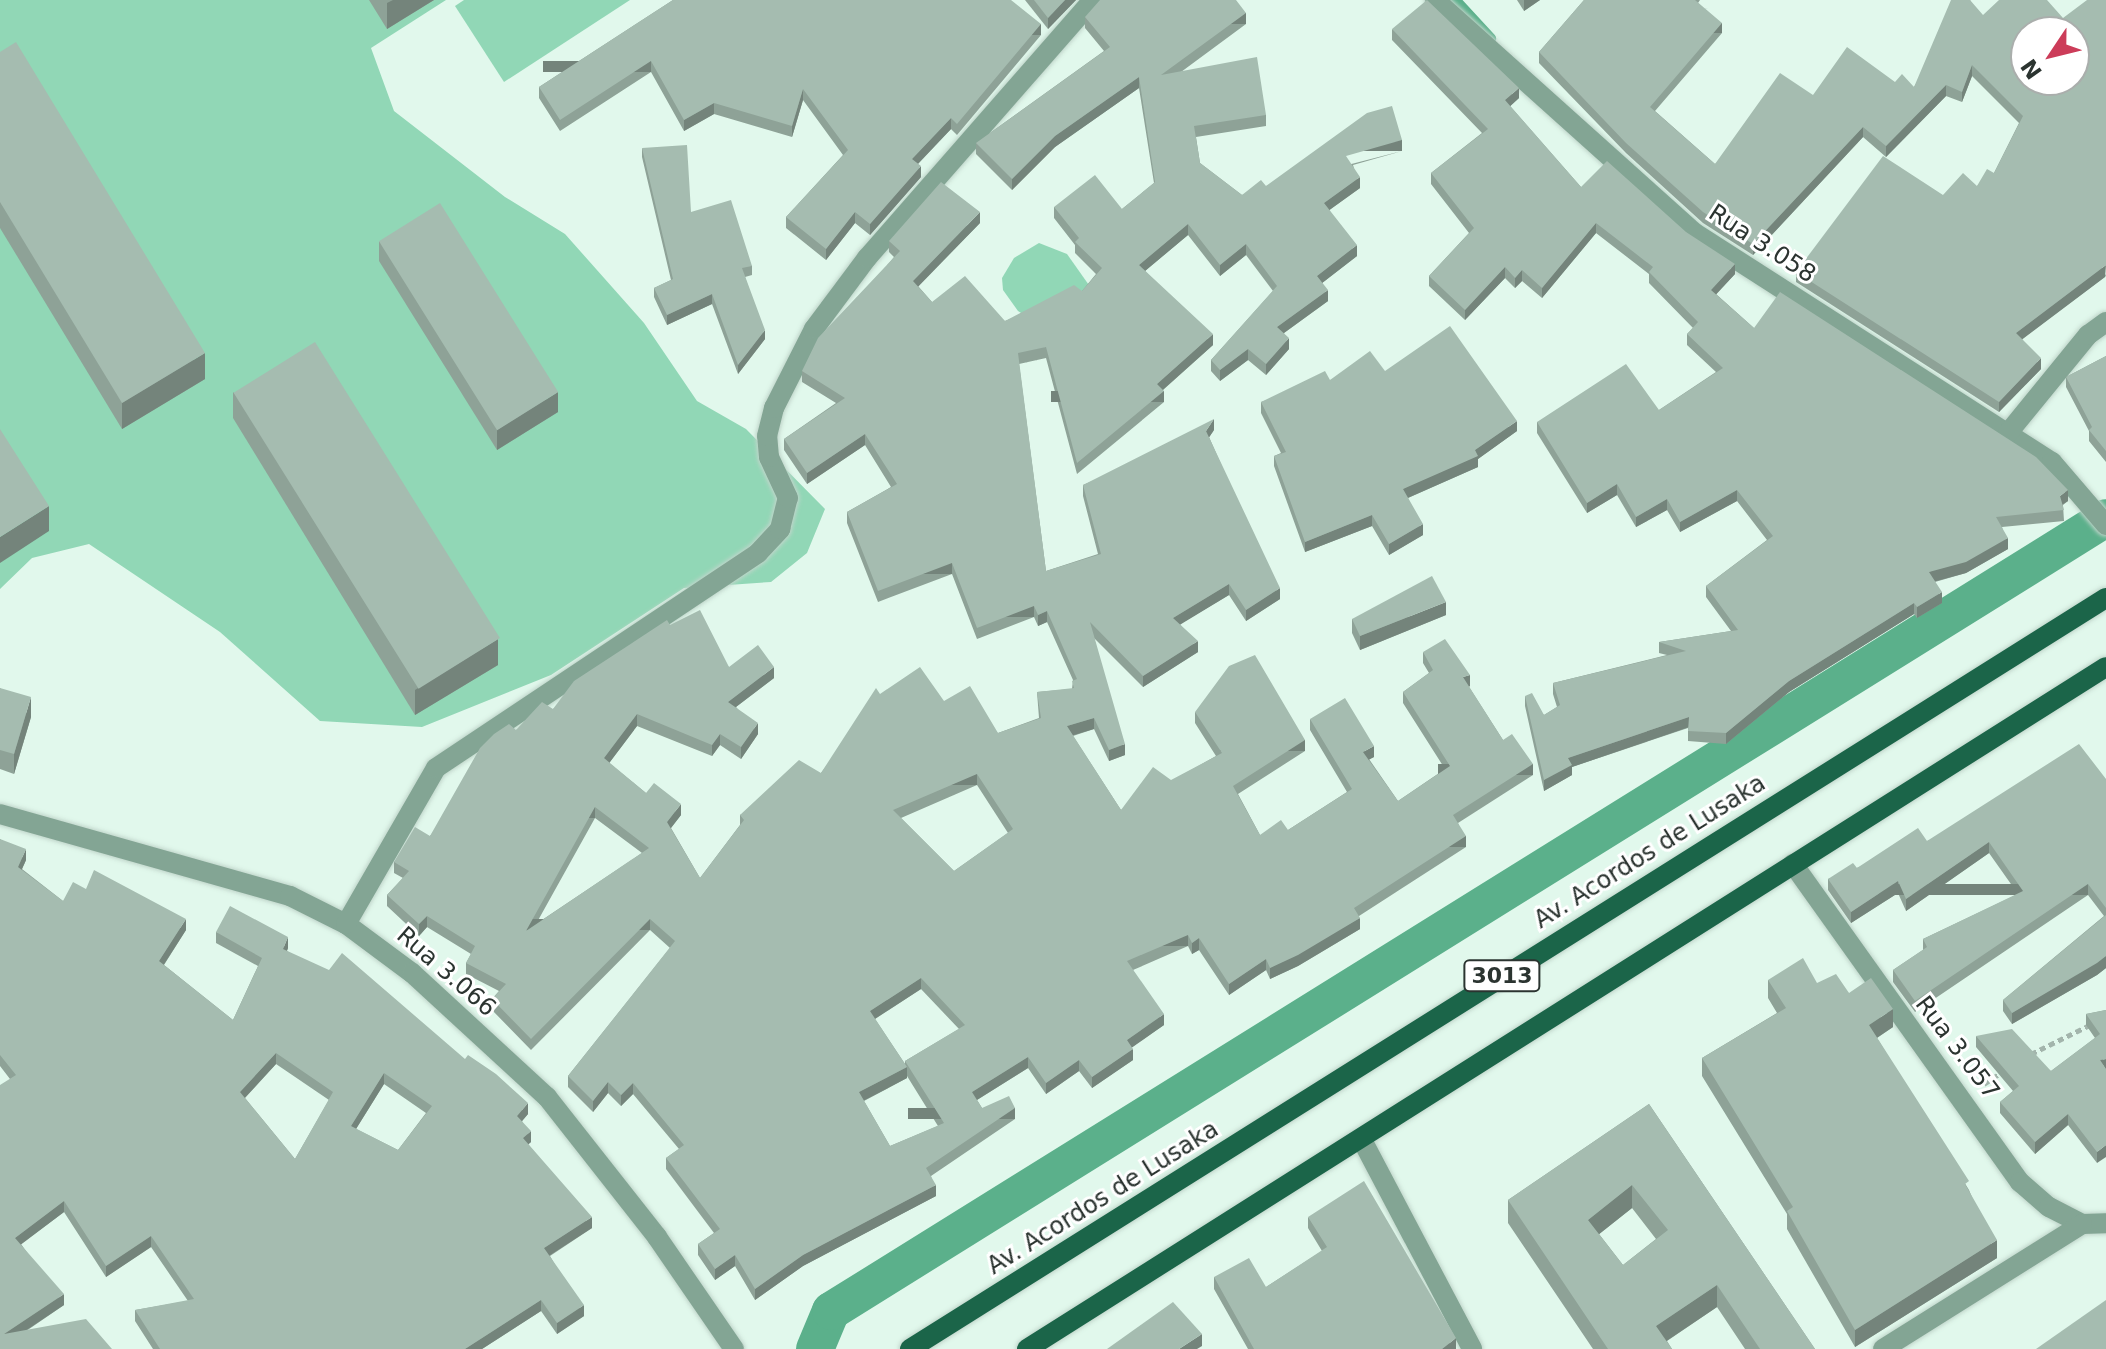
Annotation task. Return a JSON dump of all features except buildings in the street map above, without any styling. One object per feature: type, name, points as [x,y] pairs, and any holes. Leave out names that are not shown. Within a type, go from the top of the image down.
[{"type":"main road","name":"Av. Acordos de Lusaka","points":[[910,1349],[2100,602]]},
{"type":"main road","name":"3013","points":[[1027,1349],[2106,667]]},
{"type":"street","points":[[346,924],[436,768],[758,553],[780,529],[788,498],[769,457],[767,436],[774,408],[814,329],[867,258],[1093,0]]},
{"type":"street","name":"Rua 3.058","points":[[1435,0],[1695,233],[2052,462],[2106,525]]},
{"type":"street","points":[[2008,433],[2088,335],[2106,322]]},
{"type":"street","name":"Rua 3.066","points":[[0,814],[290,896],[346,924],[412,973],[547,1097],[657,1237],[734,1349]]},
{"type":"street","name":"Rua 3.057","points":[[1793,864],[1963,1098],[2020,1182],[2049,1207],[2082,1224]]},
{"type":"street","points":[[1362,1140],[1472,1349]]},
{"type":"street","points":[[1883,1349],[2082,1224],[2106,1223]]},
{"type":"path","points":[[1963,1098],[2029,1055],[2106,1018]]},
{"type":"green space","points":[[0,0],[446,0],[371,48],[394,111],[505,197],[565,234],[644,323],[697,401],[746,429],[825,509],[807,553],[771,582],[684,588],[551,675],[422,727],[320,721],[220,632],[89,544],[32,558],[0,589]]},
{"type":"green space","points":[[464,0],[630,0],[504,82],[455,6]]},
{"type":"green space","points":[[1039,243],[1067,254],[1091,288],[1032,320],[1018,311],[1003,290],[1002,278],[1014,258]]},
{"type":"waterway","points":[[1455,0],[1490,38]]},
{"type":"waterway","points":[[815,1349],[831,1311],[2106,518]]}]
